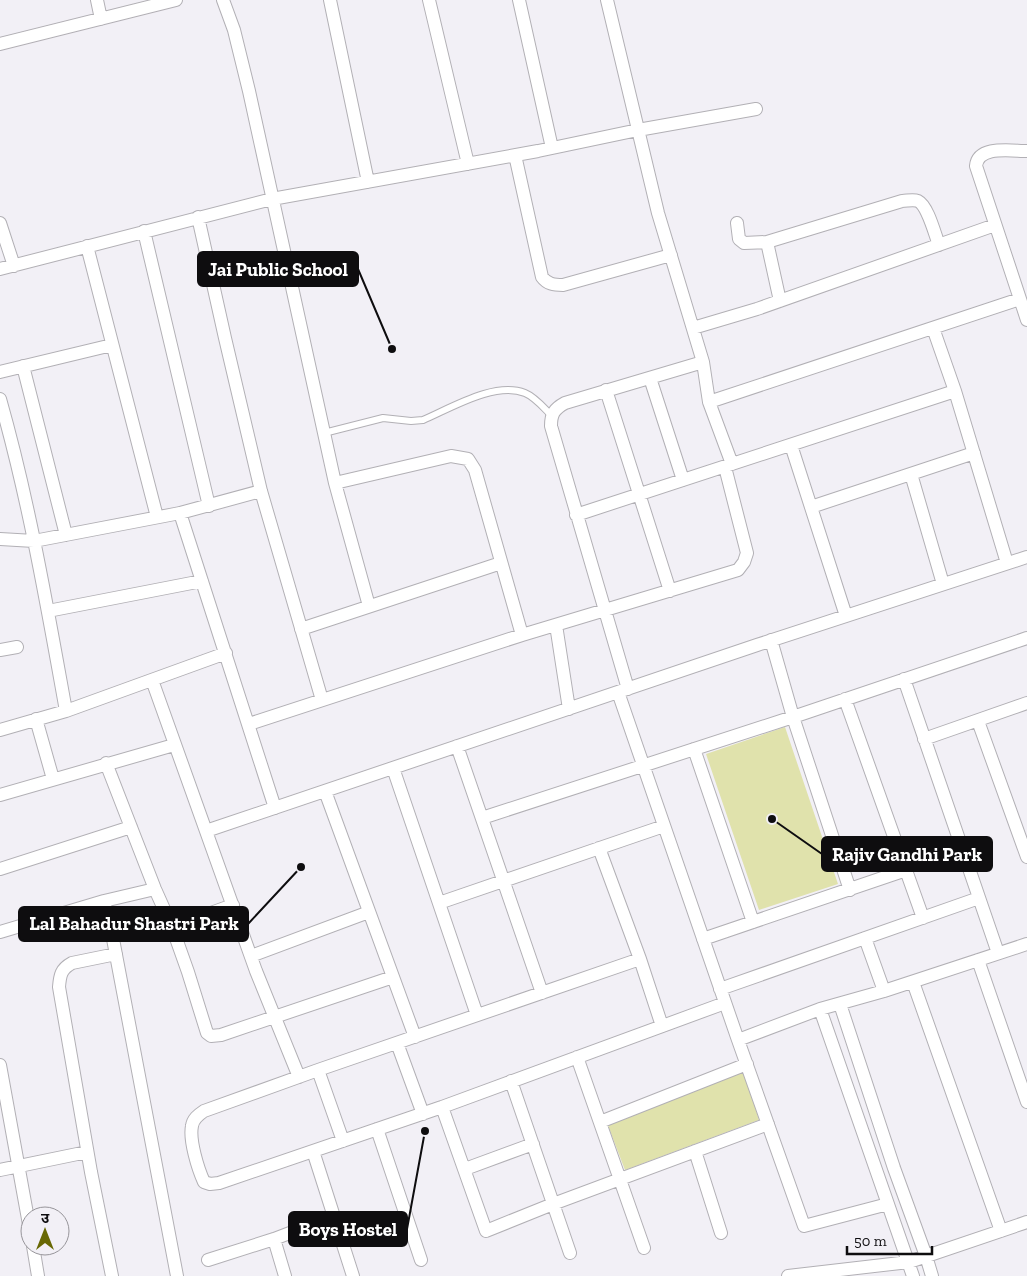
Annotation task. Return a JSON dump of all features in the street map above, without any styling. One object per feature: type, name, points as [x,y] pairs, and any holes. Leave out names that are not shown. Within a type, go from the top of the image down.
[{"type":"street","points":[[97,0],[101,19]]},
{"type":"street","points":[[0,44],[176,0]]},
{"type":"street","points":[[223,0],[234,30],[335,483],[369,606]]},
{"type":"street","points":[[330,0],[368,182]]},
{"type":"street","points":[[428,0],[468,164]]},
{"type":"street","points":[[519,0],[552,148]]},
{"type":"street","points":[[249,724],[522,635],[738,570],[744,562],[747,553],[746,543],[728,466],[709,402],[703,362],[658,213],[607,0]]},
{"type":"street","points":[[0,269],[272,199],[756,109]]},
{"type":"street","points":[[1027,151],[992,151],[983,153],[976,159],[976,166],[1027,320]]},
{"type":"street","points":[[515,155],[542,277],[545,281],[554,285],[563,285],[671,255]]},
{"type":"street","points":[[737,223],[739,239],[744,243],[767,242],[902,201],[913,200],[920,202],[925,208],[939,245]]},
{"type":"street","points":[[198,217],[261,491],[322,700]]},
{"type":"street","points":[[0,223],[14,266]]},
{"type":"street","points":[[693,328],[996,225]]},
{"type":"street","points":[[144,231],[209,506]]},
{"type":"street","points":[[767,242],[780,300]]},
{"type":"street","points":[[87,246],[157,517]]},
{"type":"street","points":[[709,402],[1020,299]]},
{"type":"street","points":[[933,328],[955,391],[1008,563]]},
{"type":"street","points":[[0,372],[112,345]]},
{"type":"street","points":[[703,362],[565,403],[556,408],[551,415],[550,426],[605,611],[643,766],[804,1226],[888,1204]]},
{"type":"street","points":[[23,366],[66,535]]},
{"type":"street","points":[[650,378],[684,480]]},
{"type":"street","points":[[606,390],[670,591]]},
{"type":"street","points":[[576,515],[955,391]]},
{"type":"street","points":[[0,399],[6,446],[34,541],[66,711]]},
{"type":"street","points":[[792,445],[846,616]]},
{"type":"street","points":[[811,507],[974,453]]},
{"type":"street","points":[[335,483],[451,456],[468,459],[475,470],[522,635]]},
{"type":"street","points":[[911,474],[943,584]]},
{"type":"street","points":[[0,539],[34,541],[180,513],[261,491]]},
{"type":"street","points":[[180,513],[275,808]]},
{"type":"street","points":[[206,831],[771,640],[1027,557]]},
{"type":"street","points":[[301,629],[501,563]]},
{"type":"street","points":[[48,611],[202,580]]},
{"type":"street","points":[[556,625],[569,708]]},
{"type":"street","points":[[482,818],[793,717],[1027,638]]},
{"type":"street","points":[[771,640],[793,717],[850,890]]},
{"type":"street","points":[[0,650],[18,647]]},
{"type":"street","points":[[0,730],[66,711],[226,653]]},
{"type":"street","points":[[904,679],[998,954]]},
{"type":"street","points":[[152,680],[251,956],[299,1077]]},
{"type":"street","points":[[845,699],[923,918]]},
{"type":"street","points":[[924,739],[1027,705]]},
{"type":"street","points":[[36,719],[53,779]]},
{"type":"street","points":[[978,720],[1026,854]]},
{"type":"street","points":[[0,795],[174,744]]},
{"type":"street","points":[[457,746],[542,993]]},
{"type":"street","points":[[694,749],[753,922]]},
{"type":"street","points":[[106,763],[155,889],[172,927],[207,1033],[211,1036],[221,1035],[393,977]]},
{"type":"street","points":[[393,768],[477,1015]]},
{"type":"street","points":[[325,791],[415,1037]]},
{"type":"street","points":[[439,903],[664,826]]},
{"type":"street","points":[[0,869],[131,827]]},
{"type":"street","points":[[599,848],[640,959],[662,1026]]},
{"type":"street","points":[[703,939],[906,870]]},
{"type":"street","points":[[0,932],[104,901],[155,889]]},
{"type":"street","points":[[720,988],[979,898]]},
{"type":"street","points":[[104,901],[116,954],[178,1276]]},
{"type":"street","points":[[172,927],[233,905]]},
{"type":"street","points":[[251,956],[369,912]]},
{"type":"street","points":[[865,938],[884,991]]},
{"type":"street","points":[[738,1040],[820,1009],[913,982],[1027,944]]},
{"type":"street","points":[[112,1276],[58,987],[60,974],[72,963],[116,954]]},
{"type":"street","points":[[640,959],[318,1070],[196,1116],[192,1125],[191,1136],[204,1182],[210,1184],[219,1183],[423,1114],[725,1003]]},
{"type":"street","points":[[978,960],[1027,1102]]},
{"type":"street","points":[[913,982],[1001,1231]]},
{"type":"street","points":[[840,1004],[932,1276]]},
{"type":"street","points":[[820,1009],[913,1276]]},
{"type":"street","points":[[397,1043],[423,1114]]},
{"type":"street","points":[[577,1057],[644,1248]]},
{"type":"street","points":[[600,1122],[747,1064]]},
{"type":"street","points":[[0,1065],[25,1206]]},
{"type":"street","points":[[318,1070],[343,1141]]},
{"type":"street","points":[[511,1082],[570,1253]]},
{"type":"street","points":[[442,1107],[486,1231],[768,1124]]},
{"type":"street","points":[[377,1129],[421,1260]]},
{"type":"street","points":[[465,1169],[533,1144]]},
{"type":"street","points":[[313,1151],[353,1276]]},
{"type":"street","points":[[695,1151],[721,1234]]},
{"type":"street","points":[[0,1170],[88,1152]]},
{"type":"street","points":[[208,1260],[274,1239],[334,1216]]},
{"type":"street","points":[[788,1276],[909,1262],[1027,1222]]},
{"type":"street","points":[[274,1239],[284,1276]]},
{"type":"street","points":[[35,1256],[38,1276]]},
{"type":"lane","points":[[324,433],[383,418],[411,421],[423,420],[488,392],[502,389],[525,393],[536,400],[551,415]]},
{"type":"green space","points":[[785,727],[838,884],[759,910],[706,754]]},
{"type":"green space","points":[[744,1071],[759,1120],[625,1170],[607,1123]]},
{"type":"place","name":"Jai Public School","points":[[392,349]]},
{"type":"place","name":"Rajiv Gandhi Park","points":[[772,819]]},
{"type":"place","name":"Lal Bahadur Shastri Park","points":[[301,867]]},
{"type":"place","name":"Boys Hostel","points":[[425,1131]]}]
